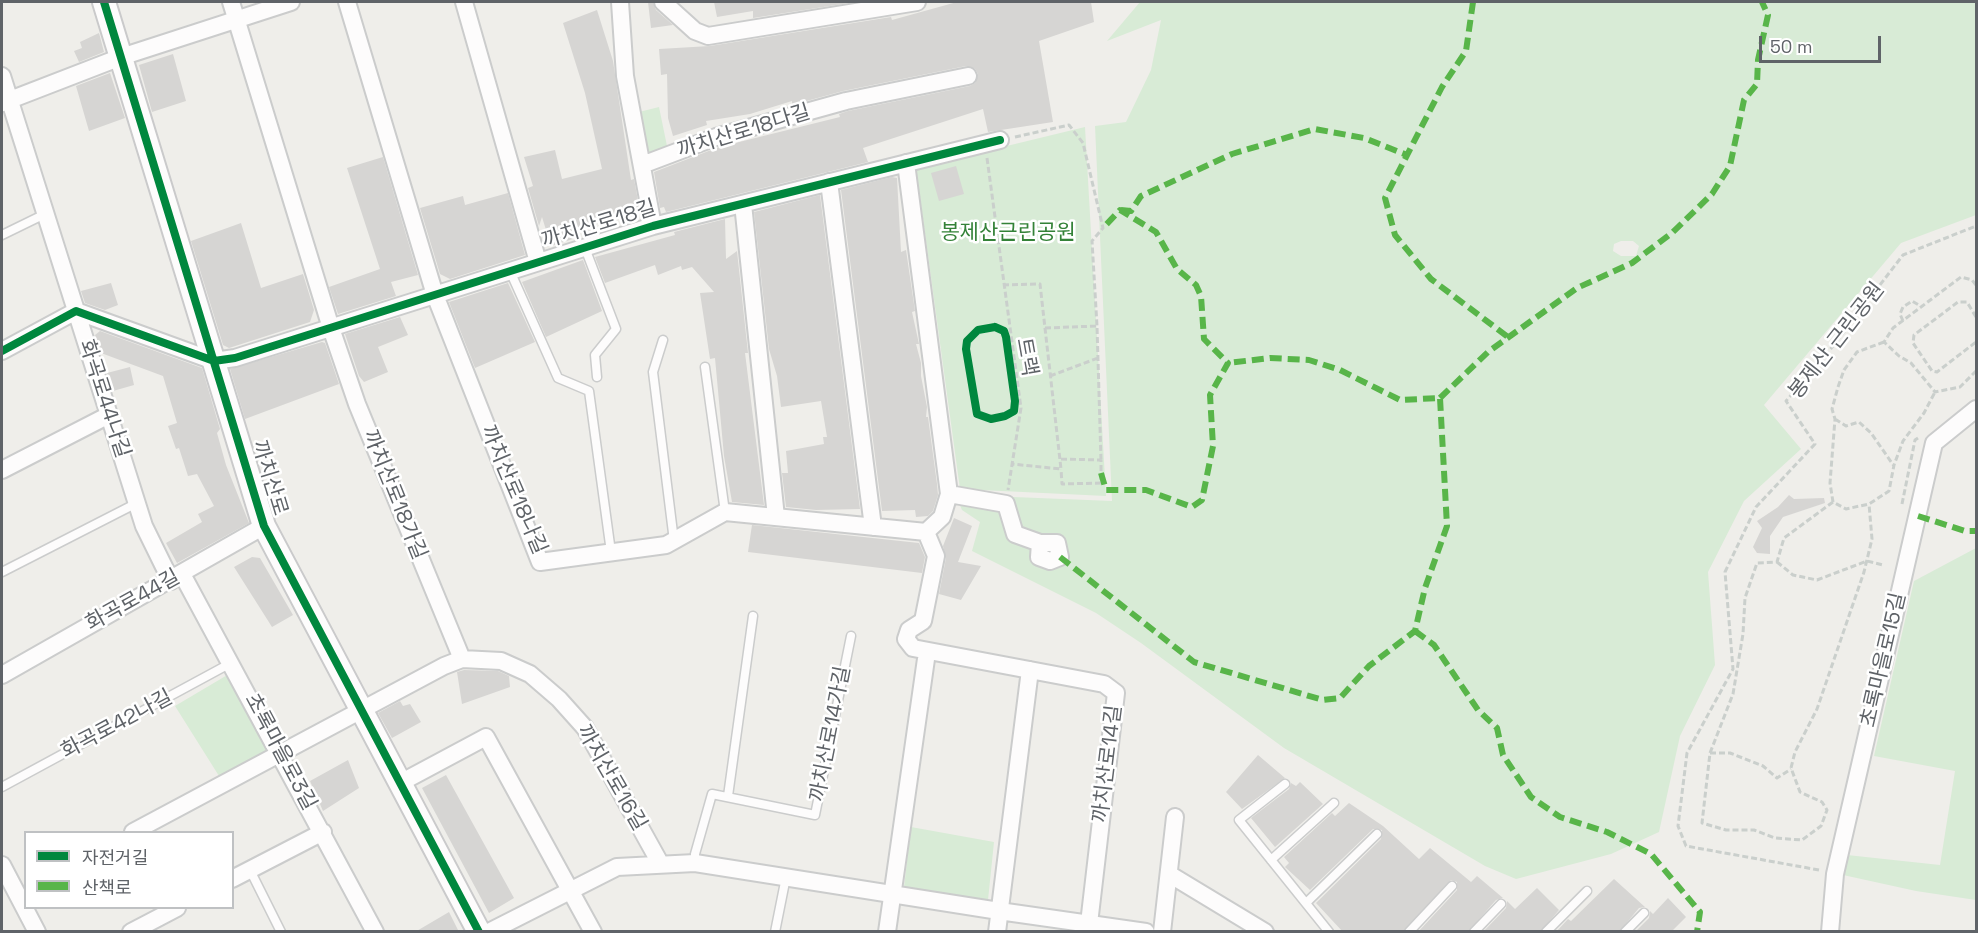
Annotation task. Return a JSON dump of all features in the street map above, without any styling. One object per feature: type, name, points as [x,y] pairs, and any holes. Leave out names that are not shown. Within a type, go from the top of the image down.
[{"type":"street","name":"까치산로","points":[[104,2],[264,526],[479,932]]},
{"type":"street","points":[[231,2],[331,327]]},
{"type":"street","points":[[5,101],[122,57],[291,2]]},
{"type":"street","points":[[347,2],[435,295]]},
{"type":"street","name":"까치산로18길","points":[[464,2],[538,262]]},
{"type":"street","points":[[620,2],[625,76],[653,226]]},
{"type":"street","points":[[663,2],[695,31],[708,36],[917,2]]},
{"type":"street","name":"화곡로44나길","points":[[2,76],[5,101],[45,214],[144,526],[177,577]]},
{"type":"street","name":"까치산로18다길","points":[[642,165],[716,137],[846,101],[968,76]]},
{"type":"street","name":"까치산로18길","points":[[214,361],[235,358],[653,226],[992,142]]},
{"type":"street","points":[[725,512],[926,532],[942,517],[949,494],[906,163]]},
{"type":"street","points":[[829,182],[873,527]]},
{"type":"street","points":[[743,204],[776,517]]},
{"type":"street","name":"까치산로18나길","points":[[435,295],[540,562],[666,545],[725,512]]},
{"type":"street","points":[[2,351],[76,311],[214,361]]},
{"type":"street","name":"까치산로18가길","points":[[331,327],[357,404],[462,659]]},
{"type":"street","name":"초록마을로15길","points":[[1830,932],[1835,874],[1934,443],[1977,409]]},
{"type":"street","points":[[2,470],[109,415]]},
{"type":"street","points":[[949,494],[1006,504],[1015,534],[1040,543]]},
{"type":"street","name":"화곡로44길","points":[[2,675],[264,526]]},
{"type":"street","points":[[887,932],[927,652],[913,648],[906,639],[909,630],[923,621],[936,556],[926,532]]},
{"type":"street","name":"초록마을로3길","points":[[177,577],[231,663],[375,932]]},
{"type":"street","name":"까치산로14길","points":[[927,652],[1104,684],[1116,693],[1089,928]]},
{"type":"street","name":"까치산로16길","points":[[136,831],[364,711],[444,666],[462,659],[501,661],[530,674],[559,699],[585,728],[660,863]]},
{"type":"street","points":[[996,932],[1030,670]]},
{"type":"street","points":[[400,783],[486,737],[593,932]]},
{"type":"street","points":[[1162,932],[1175,817]]},
{"type":"street","points":[[234,878],[323,832]]},
{"type":"street","points":[[489,932],[617,867],[695,862],[999,911],[1089,928],[1146,932]]},
{"type":"street","points":[[2,866],[21,892]]},
{"type":"street","points":[[1169,874],[1265,932]]},
{"type":"street","points":[[28,909],[37,932]]},
{"type":"street","points":[[131,932],[175,909]]},
{"type":"lane","points":[[2,235],[45,214]]},
{"type":"lane","name":"까치산로18길","points":[[585,248],[616,329],[595,355],[597,377]]},
{"type":"lane","points":[[510,271],[558,378],[589,391],[611,552]]},
{"type":"lane","points":[[663,340],[653,372],[674,541]]},
{"type":"lane","points":[[705,367],[725,512]]},
{"type":"lane","points":[[2,572],[137,503]]},
{"type":"lane","points":[[695,862],[695,854],[712,794],[728,796],[753,616]]},
{"type":"lane","name":"까치산로14가길","points":[[728,796],[815,815],[851,636]]},
{"type":"lane","name":"화곡로42나길","points":[[2,786],[231,663]]},
{"type":"lane","points":[[1285,784],[1239,820],[1329,932]]},
{"type":"lane","points":[[1271,860],[1334,803]]},
{"type":"lane","points":[[1306,903],[1377,834]]},
{"type":"lane","points":[[250,870],[281,932]]},
{"type":"lane","points":[[775,932],[786,877]]},
{"type":"lane","points":[[1409,932],[1452,886]]},
{"type":"lane","points":[[1546,932],[1587,891]]},
{"type":"lane","points":[[1474,932],[1501,904]]},
{"type":"lane","points":[[1625,932],[1644,913]]},
{"type":"path","points":[[1003,285],[1040,284],[1062,484],[1101,483],[1097,326],[1092,241],[1103,228],[1083,142],[1069,125],[992,142],[1003,285],[1021,408],[1006,504]]},
{"type":"path","points":[[1833,502],[1830,483],[1835,419],[1832,409],[1844,370],[1857,352],[1884,342],[1893,328],[1961,278],[1972,280],[1977,285]]},
{"type":"path","points":[[1903,321],[1900,314],[1903,307],[1912,302],[1922,307]]},
{"type":"path","points":[[1976,316],[1967,302],[1958,302],[1914,335],[1913,343],[1932,371],[1937,372],[1977,342]]},
{"type":"path","points":[[1045,328],[1097,326]]},
{"type":"path","points":[[1884,342],[1899,356],[1911,363],[1935,392]]},
{"type":"path","points":[[1050,376],[1098,358]]},
{"type":"path","points":[[1935,392],[1960,387],[1977,371]]},
{"type":"path","points":[[1833,502],[1846,509],[1869,504],[1889,491],[1894,466],[1903,441],[1924,413],[1935,392]]},
{"type":"path","points":[[1835,419],[1846,426],[1858,422],[1871,433],[1894,466]]},
{"type":"path","points":[[1901,507],[1915,440],[1924,434]]},
{"type":"path","points":[[1060,459],[1101,460]]},
{"type":"path","points":[[1011,464],[1061,469]]},
{"type":"path","points":[[1777,562],[1784,538],[1833,502]]},
{"type":"path","points":[[1869,504],[1872,539],[1867,561],[1845,631],[1825,679],[1817,709],[1795,752],[1791,768],[1800,792],[1822,802],[1827,810],[1821,826],[1802,840],[1775,838],[1754,830],[1726,830],[1702,823],[1710,753],[1733,694],[1748,589],[1757,563],[1777,562],[1793,575],[1817,580],[1867,561],[1883,565]]},
{"type":"path","points":[[1887,570],[1890,558]]},
{"type":"path","points":[[1710,753],[1730,753],[1764,766],[1777,778],[1791,768]]},
{"type":"green space","points":[[1140,2],[1976,2],[1976,215],[1901,243],[1764,405],[1801,449],[1744,501],[1708,572],[1715,665],[1680,736],[1659,832],[1611,854],[1516,879],[1485,866],[1284,748],[1141,643],[1096,613],[972,551],[980,522],[962,510],[959,503],[964,495],[1112,501],[1095,126],[1126,122],[1151,70],[1161,20],[1107,41]],"holes":[[[1621,241],[1633,241],[1639,246],[1636,256],[1621,256],[1613,251],[1614,244]]]},
{"type":"green space","points":[[659,107],[667,146],[645,155],[639,112]]},
{"type":"green space","name":"봉제산근린공원","points":[[1085,127],[1106,496],[960,489],[916,168]]},
{"type":"green space","points":[[1976,548],[1976,900],[1916,891],[1843,875],[1847,855],[1940,865],[1955,771],[1874,756],[1914,581]]},
{"type":"green space","points":[[229,674],[270,749],[219,776],[175,706]]},
{"type":"green space","points":[[911,827],[994,842],[988,900],[904,887]]},
{"type":"building","points":[[648,2],[653,2],[656,10],[673,25],[651,28]]},
{"type":"building","points":[[714,2],[855,2],[753,18],[753,11],[717,17]]},
{"type":"building","points":[[957,2],[1091,2],[1094,22],[1039,41],[1053,122],[988,132],[983,109],[863,148],[868,162],[666,212],[664,207],[660,208],[654,172],[719,147],[840,117],[839,114],[848,111],[970,86],[975,83],[978,74],[975,69],[966,66],[843,91],[792,105],[792,101],[750,114],[706,121],[707,125],[673,136],[668,118],[667,74],[661,75],[659,49],[710,46],[891,17],[892,20]]},
{"type":"building","points":[[597,10],[613,61],[631,180],[634,179],[640,212],[611,218],[578,232],[579,237],[551,246],[542,217],[539,226],[528,188],[533,186],[524,157],[555,150],[562,179],[602,169],[585,93],[563,23]]},
{"type":"building","points":[[99,33],[104,52],[79,62],[74,51],[82,48],[80,42]]},
{"type":"building","points":[[173,54],[186,101],[152,112],[139,65]]},
{"type":"building","points":[[110,73],[125,118],[89,131],[76,86]]},
{"type":"building","points":[[383,157],[418,275],[391,282],[396,296],[338,314],[329,287],[380,269],[347,168]]},
{"type":"building","points":[[956,166],[964,194],[939,201],[931,173]]},
{"type":"building","points":[[892,177],[897,178],[901,252],[906,250],[915,311],[912,312],[919,344],[916,344],[921,363],[927,407],[926,417],[928,417],[937,484],[938,495],[933,511],[928,516],[916,517],[915,510],[882,511],[841,190]]},
{"type":"building","points":[[508,193],[525,255],[450,279],[440,274],[420,208],[463,196],[465,205]]},
{"type":"building","points":[[820,195],[860,509],[816,510],[786,507],[782,473],[788,473],[786,451],[824,444],[823,437],[827,437],[821,401],[781,407],[777,376],[769,349],[754,212]]},
{"type":"building","points":[[725,219],[726,259],[737,251],[748,353],[745,353],[764,505],[732,502],[724,456],[715,358],[710,359],[700,293],[714,292],[692,267],[682,270],[681,266],[658,275],[655,265],[605,283],[595,257],[675,235],[674,232]]},
{"type":"building","points":[[241,223],[261,288],[303,274],[314,310],[310,322],[229,348],[223,345],[191,241]]},
{"type":"building","points":[[583,260],[602,311],[546,337],[522,282]]},
{"type":"building","points":[[111,283],[118,305],[105,310],[85,303],[81,291]]},
{"type":"building","points":[[508,283],[535,342],[475,368],[449,302]]},
{"type":"building","points":[[400,317],[408,335],[378,347],[388,372],[364,382],[359,376],[345,334]]},
{"type":"building","points":[[100,331],[202,368],[220,429],[217,433],[226,465],[249,523],[177,563],[166,543],[202,522],[198,514],[214,506],[197,474],[188,476],[179,448],[176,449],[168,426],[177,423],[163,376],[101,353],[95,335]]},
{"type":"building","points":[[325,343],[339,384],[245,419],[230,369]]},
{"type":"building","points":[[130,367],[134,385],[113,391],[107,373]]},
{"type":"building","points":[[1789,495],[1794,499],[1824,498],[1825,503],[1783,517],[1770,536],[1770,554],[1757,553],[1753,547],[1762,528],[1757,521],[1778,507]]},
{"type":"building","points":[[954,518],[972,526],[958,562],[981,566],[961,600],[939,594],[946,558],[943,546]]},
{"type":"building","points":[[752,525],[919,543],[925,557],[922,573],[748,552]]},
{"type":"building","points":[[252,557],[260,558],[293,615],[272,627],[234,567]]},
{"type":"building","points":[[464,670],[498,671],[509,676],[510,687],[462,704],[457,672]]},
{"type":"building","points":[[400,701],[403,706],[410,704],[421,722],[392,738],[378,713]]},
{"type":"building","points":[[1258,755],[1285,778],[1242,809],[1226,792]]},
{"type":"building","points":[[348,760],[359,788],[323,811],[310,781]]},
{"type":"building","points":[[446,775],[514,898],[489,913],[422,788]]},
{"type":"building","points":[[1300,782],[1323,804],[1275,847],[1251,818],[1289,789],[1291,783],[1296,786]]},
{"type":"building","points":[[1349,803],[1383,826],[1419,859],[1430,848],[1471,882],[1477,876],[1503,898],[1496,900],[1468,932],[1418,932],[1457,890],[1457,882],[1451,880],[1403,932],[1343,932],[1316,903],[1381,839],[1382,830],[1373,829],[1310,890],[1285,867],[1289,863],[1284,857],[1332,813],[1335,816]]},
{"type":"building","points":[[1614,879],[1645,907],[1639,908],[1619,932],[1556,932],[1568,919],[1571,921]]},
{"type":"building","points":[[1537,888],[1559,910],[1540,932],[1483,932],[1506,908],[1507,901],[1515,909]]},
{"type":"building","points":[[1668,898],[1686,917],[1671,932],[1635,932],[1649,918],[1650,911],[1653,914]]},
{"type":"building","points":[[449,912],[459,932],[415,932]]},
{"type":"marked path","points":[[1473,2],[1466,51],[1442,87],[1385,198],[1395,235],[1431,279],[1508,337]]},
{"type":"marked path","points":[[1440,398],[1488,352],[1577,288],[1632,263],[1672,233],[1712,194],[1730,166],[1744,100],[1757,84],[1758,60],[1768,15],[1762,2]]},
{"type":"marked path","points":[[1121,210],[1131,211],[1141,196],[1232,154],[1315,129],[1364,138],[1407,155]]},
{"type":"marked path","points":[[1101,473],[1106,490],[1146,490],[1192,507],[1202,500],[1213,446],[1210,395],[1228,363],[1204,339],[1201,296],[1196,285],[1177,269],[1156,232],[1120,210],[1103,228]]},
{"type":"marked path","points":[[1060,557],[1194,662],[1323,700],[1340,698],[1369,666],[1415,631],[1425,588],[1447,526],[1440,398],[1400,400],[1340,370],[1309,360],[1270,358],[1228,363]]},
{"type":"marked path","points":[[1918,516],[1965,531],[1976,531]]},
{"type":"marked path","points":[[1415,631],[1434,645],[1478,710],[1497,728],[1503,755],[1531,797],[1560,817],[1607,832],[1651,854],[1700,912],[1697,932]]},
{"type":"cycle path","points":[[104,2],[264,526],[479,932]]},
{"type":"cycle path","points":[[2,351],[76,311],[214,361],[235,358],[653,226],[1000,140]]},
{"type":"cycle path","name":"트랙","points":[[995,327],[1004,331],[1006,337],[1015,401],[1014,411],[991,419],[977,414],[966,349],[967,341],[978,330],[995,327]]}]
